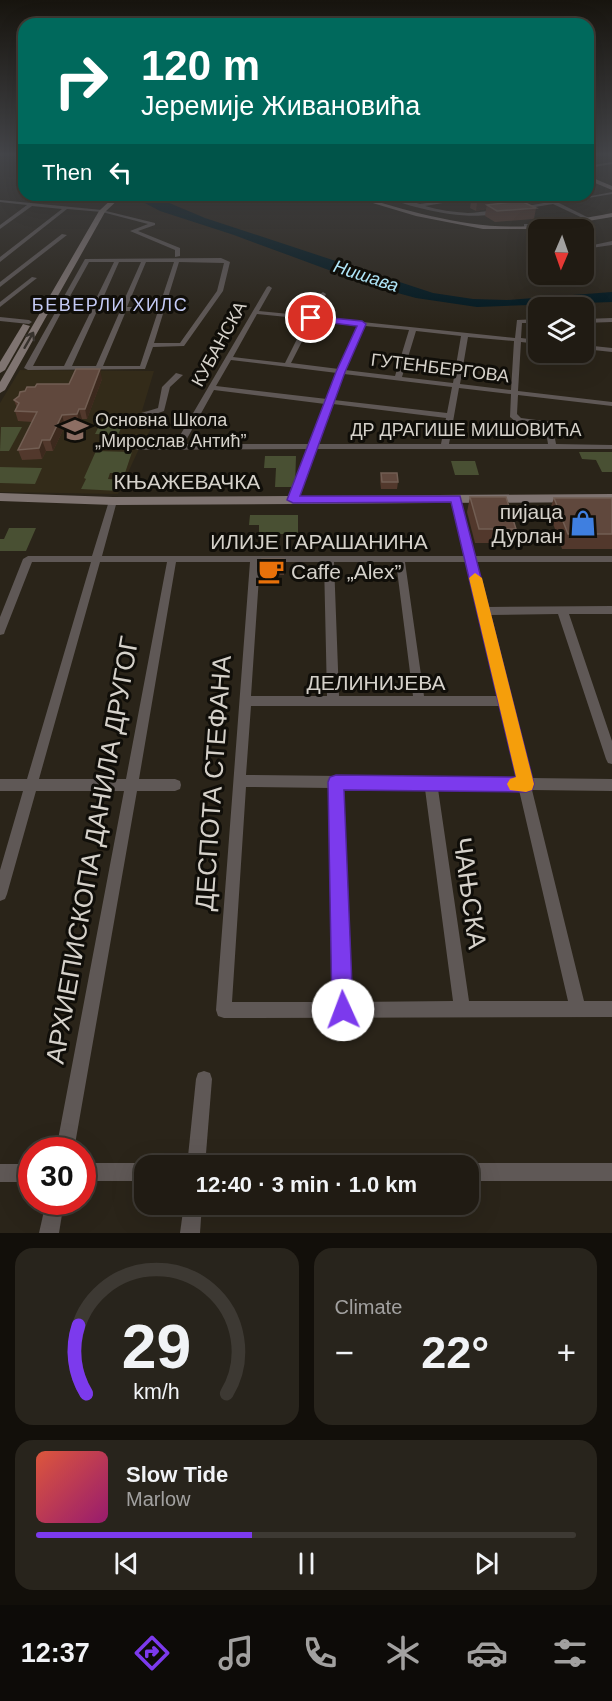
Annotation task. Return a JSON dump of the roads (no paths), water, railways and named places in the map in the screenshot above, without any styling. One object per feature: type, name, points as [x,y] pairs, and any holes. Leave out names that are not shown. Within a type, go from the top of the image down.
[{"type":"main road","points":[[0,370],[97,213]]},
{"type":"main road","points":[[0,390],[98,213]]},
{"type":"main road","points":[[411,213],[444,222],[528,230]]},
{"type":"main road","points":[[420,213],[447,220],[528,230]]},
{"type":"main road","points":[[582,219],[612,214]]},
{"type":"main road","points":[[583,219],[587,218]]},
{"type":"main road","name":"КЊАЖЕВАЧКА","points":[[0,497],[51,500]]},
{"type":"main road","name":"КЊАЖЕВАЧКА","points":[[0,502],[612,498]]},
{"type":"street","points":[[0,227],[19,213]]},
{"type":"street","points":[[0,260],[60,213]]},
{"type":"street","points":[[109,213],[153,224],[133,231],[178,249],[177,258],[162,309],[150,345],[143,368],[28,368],[87,260],[144,261],[177,258],[227,262],[220,291],[182,345],[150,345]]},
{"type":"street","points":[[450,213],[464,216],[488,213]]},
{"type":"street","points":[[576,213],[587,218]]},
{"type":"street","points":[[0,285],[64,235]]},
{"type":"street","points":[[594,246],[612,243]]},
{"type":"street","points":[[67,368],[117,261]]},
{"type":"street","points":[[99,368],[144,261]]},
{"type":"street","points":[[0,305],[34,279]]},
{"type":"street","name":"КУБАНСКА","points":[[178,447],[268,288]]},
{"type":"street","points":[[287,365],[323,294]]},
{"type":"street","points":[[46,309],[162,309]]},
{"type":"street","points":[[254,312],[528,341]]},
{"type":"street","points":[[0,319],[29,322]]},
{"type":"street","points":[[594,321],[612,320]]},
{"type":"street","points":[[528,321],[519,321],[514,417],[549,424],[552,446]]},
{"type":"street","points":[[293,500],[340,372],[362,324]]},
{"type":"street","points":[[398,378],[413,329]]},
{"type":"street","points":[[445,446],[465,334]]},
{"type":"street","points":[[594,348],[612,350]]},
{"type":"street","name":"ГУТЕНБЕРГОВА","points":[[228,358],[612,404]]},
{"type":"street","points":[[141,416],[161,409],[167,383],[179,375]]},
{"type":"street","points":[[212,388],[450,416]]},
{"type":"street","name":"ДР ДРАГИШЕ МИШОВИЋА","points":[[140,448],[612,447]]},
{"type":"street","points":[[456,498],[578,1009]]},
{"type":"street","points":[[0,894],[113,501]]},
{"type":"street","name":"ИЛИЈЕ ГАРАШАНИНА","points":[[6,602],[28,559],[612,559]]},
{"type":"street","name":"АРХИЕПИСКОПА ДАНИЛА ДРУГОГ","points":[[67,1137],[172,559]]},
{"type":"street","name":"ДЕСПОТА СТЕФАНА","points":[[255,559],[224,1010],[343,1010]]},
{"type":"street","points":[[329,559],[333,701]]},
{"type":"street","points":[[400,559],[419,701]]},
{"type":"street","points":[[0,631],[6,602]]},
{"type":"street","points":[[562,610],[612,759]]},
{"type":"street","points":[[484,611],[612,610]]},
{"type":"street","name":"ДЕЛИНИЈЕВА","points":[[247,701],[505,702]]},
{"type":"street","points":[[241,781],[612,785]]},
{"type":"street","points":[[336,782],[343,1010],[612,1009]]},
{"type":"street","name":"ЧАЊСКА","points":[[430,784],[462,1009]]},
{"type":"street","points":[[0,785],[175,785]]},
{"type":"street","points":[[197,1155],[204,1079]]},
{"type":"street","points":[[96,1173],[134,1172]]},
{"type":"street","points":[[479,1172],[612,1172]]},
{"type":"street","points":[[0,1173],[18,1173]]},
{"type":"street","points":[[49,1233],[53,1215]]},
{"type":"street","points":[[190,1233],[192,1215]]},
{"type":"water","name":"Нишава","points":[[165,213],[192,213],[433,293],[473,299],[528,298],[528,305],[477,307],[416,298],[372,286],[234,235]]},
{"type":"water","points":[[612,292],[612,302],[594,303],[594,297],[546,297]]},
{"type":"place","name":"Основна Школа „Мирослав Антић”","points":[[75,430]]},
{"type":"place","name":"пијаца Дурлан","points":[[583,523]]},
{"type":"place","name":"Caffe „Alex”","points":[[271,571]]},
{"type":"district","name":"БЕВЕРЛИ ХИЛС","points":[[110,305]]}]
